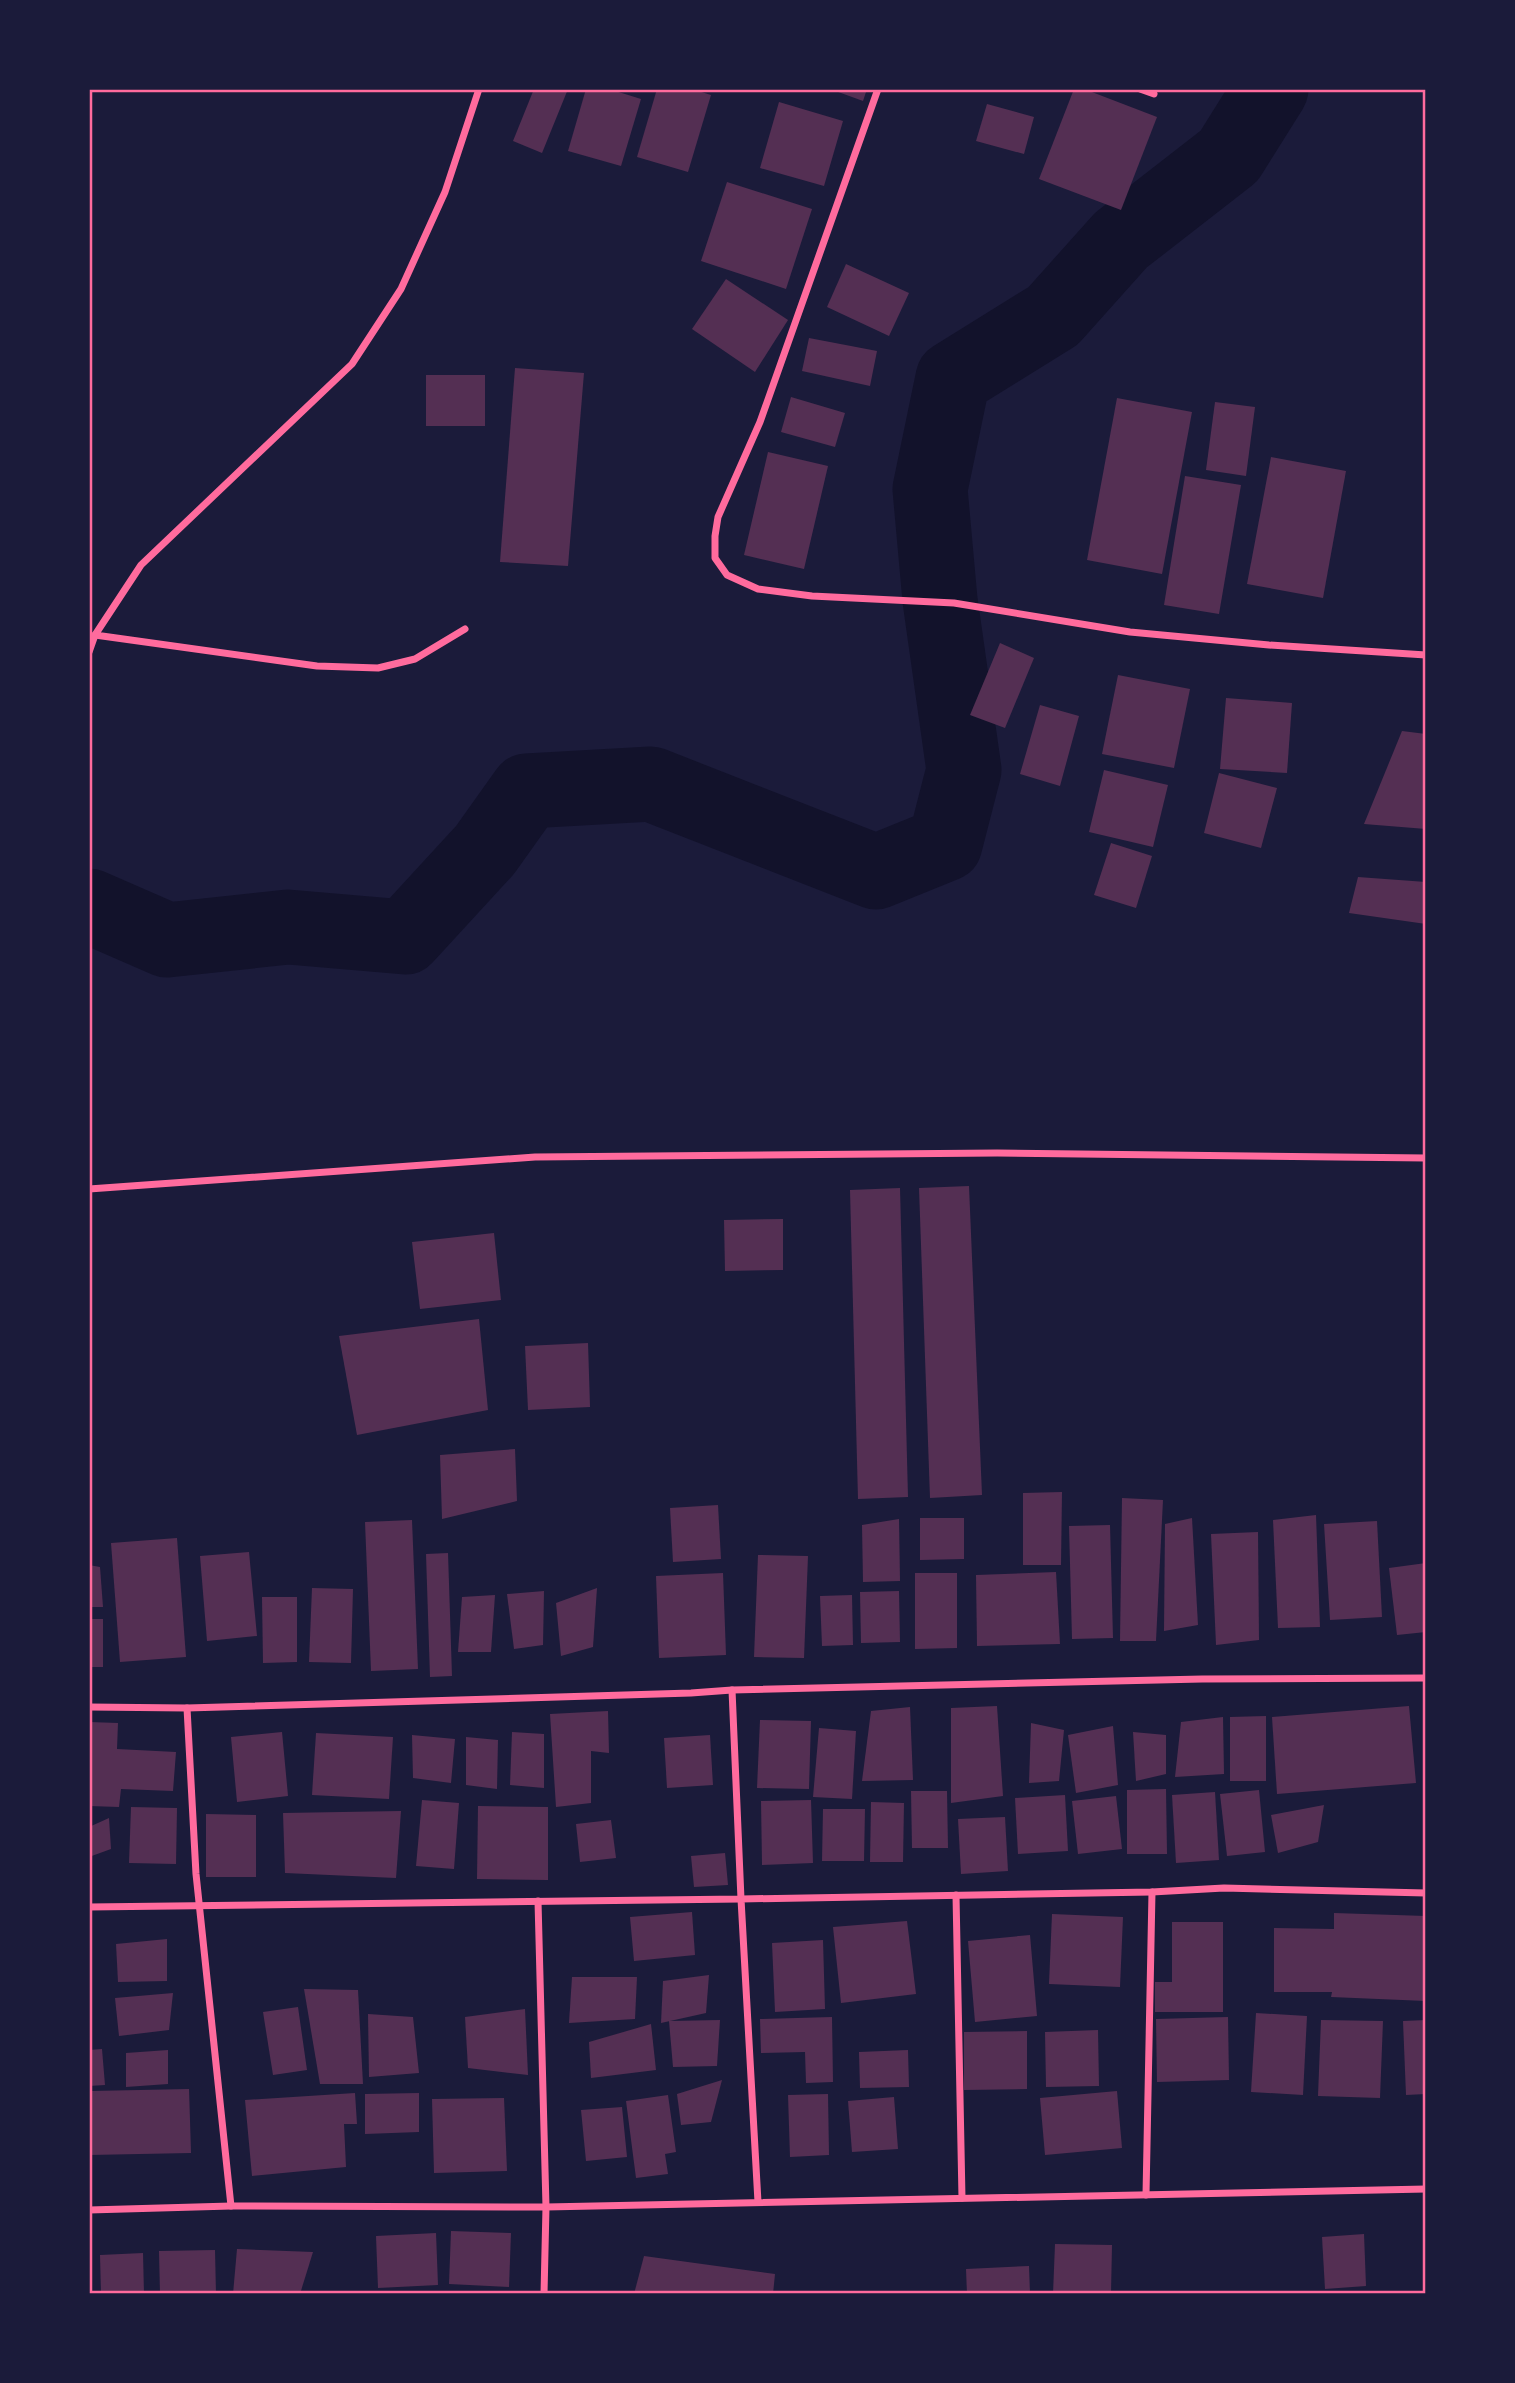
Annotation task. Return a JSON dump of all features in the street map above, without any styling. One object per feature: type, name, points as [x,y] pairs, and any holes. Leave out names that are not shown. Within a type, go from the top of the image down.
[{"type":"street","points":[[89,652],[95,635],[141,565],[352,364],[401,289],[445,192],[480,89]]},
{"type":"street","points":[[877,89],[760,422],[718,517],[715,558],[727,575],[758,590],[812,596],[954,603],[1130,632],[1269,645],[1426,655]]},
{"type":"street","points":[[1140,89],[1154,94]]},
{"type":"street","points":[[95,635],[317,666],[378,668],[415,659],[465,629]]},
{"type":"street","points":[[89,1189],[536,1157],[997,1153],[1426,1158]]},
{"type":"street","points":[[89,1707],[187,1708],[732,1690],[1202,1679],[1426,1678]]},
{"type":"street","points":[[732,1690],[758,2202]]},
{"type":"street","points":[[187,1708],[196,1874],[231,2206]]},
{"type":"street","points":[[89,1907],[741,1899],[1152,1892],[1224,1888],[1426,1893]]},
{"type":"street","points":[[1146,2195],[1152,1892]]},
{"type":"street","points":[[956,1895],[962,2198]]},
{"type":"street","points":[[538,1900],[546,2207],[544,2294]]},
{"type":"street","points":[[89,2210],[231,2206],[546,2207],[1426,2189]]},
{"type":"building","points":[[534,89],[568,89],[542,153],[513,141]]},
{"type":"building","points":[[586,89],[609,89],[641,99],[621,166],[568,151]]},
{"type":"building","points":[[657,89],[692,89],[711,95],[688,172],[637,157]]},
{"type":"building","points":[[830,89],[867,89],[863,101]]},
{"type":"building","points":[[1074,89],[1084,89],[1157,117],[1121,210],[1039,179]]},
{"type":"building","points":[[779,102],[843,121],[824,186],[760,168]]},
{"type":"building","points":[[987,104],[1034,117],[1024,154],[976,141]]},
{"type":"building","points":[[727,182],[812,209],[786,289],[701,261]]},
{"type":"building","points":[[846,264],[909,293],[889,336],[827,307]]},
{"type":"building","points":[[726,279],[788,320],[755,372],[692,329]]},
{"type":"building","points":[[809,338],[877,351],[870,386],[802,371]]},
{"type":"building","points":[[515,368],[584,373],[568,566],[500,562]]},
{"type":"building","points":[[426,375],[485,375],[485,426],[426,426]]},
{"type":"building","points":[[791,397],[845,413],[835,447],[781,432]]},
{"type":"building","points":[[1117,398],[1192,412],[1162,574],[1087,560]]},
{"type":"building","points":[[1215,402],[1255,407],[1246,476],[1206,470]]},
{"type":"building","points":[[768,452],[828,466],[804,569],[744,555]]},
{"type":"building","points":[[1271,457],[1346,471],[1323,598],[1247,584]]},
{"type":"building","points":[[1185,476],[1241,485],[1219,614],[1164,605]]},
{"type":"building","points":[[1000,643],[1034,658],[1005,728],[970,715]]},
{"type":"building","points":[[1118,675],[1190,689],[1174,768],[1102,754]]},
{"type":"building","points":[[1226,698],[1292,703],[1287,773],[1220,769]]},
{"type":"building","points":[[1040,705],[1079,716],[1060,786],[1020,774]]},
{"type":"building","points":[[1402,731],[1426,734],[1426,829],[1364,824]]},
{"type":"building","points":[[1104,770],[1168,785],[1153,847],[1089,832]]},
{"type":"building","points":[[1219,773],[1277,788],[1261,848],[1204,833]]},
{"type":"building","points":[[1111,843],[1152,856],[1136,908],[1094,895]]},
{"type":"building","points":[[1358,877],[1426,882],[1426,924],[1349,913]]},
{"type":"building","points":[[969,1186],[982,1495],[930,1498],[919,1188]]},
{"type":"building","points":[[900,1188],[908,1497],[858,1499],[850,1190]]},
{"type":"building","points":[[783,1219],[783,1270],[725,1271],[724,1220]]},
{"type":"building","points":[[494,1233],[501,1300],[420,1309],[412,1242]]},
{"type":"building","points":[[479,1319],[488,1410],[357,1435],[339,1336]]},
{"type":"building","points":[[588,1343],[590,1407],[528,1410],[525,1346]]},
{"type":"building","points":[[515,1449],[517,1501],[442,1519],[440,1455]]},
{"type":"building","points":[[1062,1492],[1061,1565],[1023,1565],[1023,1493]]},
{"type":"building","points":[[1122,1498],[1163,1500],[1156,1641],[1120,1641]]},
{"type":"building","points":[[718,1505],[721,1559],[673,1562],[670,1508]]},
{"type":"building","points":[[1316,1515],[1320,1627],[1278,1628],[1273,1520]]},
{"type":"building","points":[[920,1518],[964,1518],[964,1559],[920,1560]]},
{"type":"building","points":[[1192,1518],[1198,1625],[1164,1631],[1165,1524]]},
{"type":"building","points":[[899,1519],[900,1581],[863,1582],[862,1525]]},
{"type":"building","points":[[412,1520],[418,1669],[371,1671],[365,1522]]},
{"type":"building","points":[[1377,1521],[1382,1617],[1330,1620],[1324,1524]]},
{"type":"building","points":[[1110,1525],[1113,1638],[1072,1639],[1069,1526]]},
{"type":"building","points":[[1258,1532],[1259,1640],[1216,1645],[1211,1534]]},
{"type":"building","points":[[177,1538],[186,1657],[120,1662],[111,1543]]},
{"type":"building","points":[[249,1552],[257,1636],[207,1641],[200,1556]]},
{"type":"building","points":[[448,1553],[452,1676],[430,1677],[426,1554]]},
{"type":"building","points":[[758,1555],[808,1556],[804,1658],[754,1657]]},
{"type":"building","points":[[1426,1563],[1426,1632],[1397,1635],[1389,1568]]},
{"type":"building","points":[[89,1565],[100,1567],[103,1607],[89,1607]]},
{"type":"building","points":[[1056,1572],[1060,1644],[977,1646],[976,1575]]},
{"type":"building","points":[[723,1573],[726,1655],[659,1658],[656,1576]]},
{"type":"building","points":[[915,1573],[957,1573],[957,1648],[915,1649]]},
{"type":"building","points":[[312,1588],[353,1589],[351,1663],[309,1662]]},
{"type":"building","points":[[597,1588],[593,1647],[561,1656],[556,1603]]},
{"type":"building","points":[[544,1591],[543,1645],[514,1649],[507,1594]]},
{"type":"building","points":[[899,1591],[900,1642],[861,1643],[860,1592]]},
{"type":"building","points":[[495,1595],[491,1652],[458,1652],[462,1597]]},
{"type":"building","points":[[852,1595],[853,1645],[822,1646],[820,1596]]},
{"type":"building","points":[[262,1597],[297,1597],[297,1662],[263,1663]]},
{"type":"building","points":[[89,1619],[103,1619],[103,1667],[89,1667]]},
{"type":"building","points":[[997,1706],[1003,1796],[951,1803],[951,1708]]},
{"type":"building","points":[[1409,1706],[1416,1783],[1277,1794],[1272,1717]]},
{"type":"building","points":[[910,1707],[913,1780],[862,1781],[871,1711]]},
{"type":"building","points":[[608,1711],[609,1753],[591,1751],[591,1803],[556,1807],[550,1714]]},
{"type":"building","points":[[1266,1716],[1266,1781],[1230,1781],[1230,1717]]},
{"type":"building","points":[[1223,1717],[1224,1774],[1175,1777],[1181,1722]]},
{"type":"building","points":[[760,1720],[811,1721],[809,1789],[757,1788]]},
{"type":"building","points":[[89,1722],[118,1723],[117,1749],[176,1752],[173,1791],[121,1789],[119,1807],[89,1806]]},
{"type":"building","points":[[1031,1723],[1064,1730],[1059,1781],[1029,1783]]},
{"type":"building","points":[[1113,1726],[1118,1785],[1076,1793],[1068,1735]]},
{"type":"building","points":[[819,1728],[856,1731],[852,1799],[813,1797]]},
{"type":"building","points":[[282,1732],[288,1796],[237,1802],[231,1737]]},
{"type":"building","points":[[512,1732],[544,1734],[544,1788],[510,1785]]},
{"type":"building","points":[[1133,1732],[1166,1735],[1166,1774],[1136,1781]]},
{"type":"building","points":[[316,1733],[393,1737],[389,1799],[312,1795]]},
{"type":"building","points":[[412,1735],[455,1739],[451,1783],[413,1778]]},
{"type":"building","points":[[710,1735],[713,1785],[667,1788],[664,1738]]},
{"type":"building","points":[[466,1737],[498,1740],[497,1789],[466,1785]]},
{"type":"building","points":[[1166,1789],[1167,1854],[1127,1854],[1127,1790]]},
{"type":"building","points":[[1259,1790],[1265,1852],[1227,1856],[1220,1794]]},
{"type":"building","points":[[911,1791],[947,1791],[948,1848],[912,1848]]},
{"type":"building","points":[[1215,1792],[1219,1860],[1176,1863],[1172,1795]]},
{"type":"building","points":[[1065,1795],[1068,1851],[1018,1854],[1015,1798]]},
{"type":"building","points":[[1116,1796],[1122,1849],[1078,1854],[1072,1801]]},
{"type":"building","points":[[422,1800],[459,1803],[454,1869],[416,1866]]},
{"type":"building","points":[[811,1800],[813,1863],[762,1865],[761,1801]]},
{"type":"building","points":[[871,1802],[904,1803],[903,1862],[870,1862]]},
{"type":"building","points":[[1324,1805],[1318,1842],[1278,1853],[1271,1815]]},
{"type":"building","points":[[478,1806],[548,1807],[548,1880],[477,1879]]},
{"type":"building","points":[[131,1807],[177,1808],[176,1864],[129,1863]]},
{"type":"building","points":[[823,1809],[865,1809],[864,1861],[822,1861]]},
{"type":"building","points":[[401,1811],[396,1878],[285,1873],[283,1813]]},
{"type":"building","points":[[206,1814],[256,1815],[256,1877],[206,1877]]},
{"type":"building","points":[[1005,1817],[1008,1871],[961,1874],[958,1819]]},
{"type":"building","points":[[109,1818],[111,1849],[89,1857],[89,1827]]},
{"type":"building","points":[[611,1820],[616,1858],[580,1862],[576,1824]]},
{"type":"building","points":[[725,1853],[728,1885],[694,1887],[691,1856]]},
{"type":"building","points":[[692,1912],[695,1955],[634,1961],[630,1917]]},
{"type":"building","points":[[1334,1913],[1426,1916],[1426,2001],[1331,1997],[1332,1992],[1274,1992],[1274,1928],[1334,1929]]},
{"type":"building","points":[[1052,1914],[1123,1917],[1120,1987],[1049,1984]]},
{"type":"building","points":[[907,1921],[916,1994],[841,2003],[833,1927]]},
{"type":"building","points":[[1172,1922],[1223,1922],[1223,2012],[1155,2012],[1155,1982],[1172,1982]]},
{"type":"building","points":[[1030,1935],[1037,2016],[975,2022],[968,1941]]},
{"type":"building","points":[[167,1939],[167,1981],[118,1982],[116,1944]]},
{"type":"building","points":[[823,1940],[825,2009],[775,2012],[772,1943]]},
{"type":"building","points":[[709,1975],[706,2013],[661,2023],[663,1981]]},
{"type":"building","points":[[572,1977],[637,1977],[635,2019],[569,2023]]},
{"type":"building","points":[[304,1989],[358,1990],[363,2084],[320,2084]]},
{"type":"building","points":[[173,1993],[169,2030],[119,2036],[115,1998]]},
{"type":"building","points":[[298,2007],[307,2070],[273,2075],[263,2012]]},
{"type":"building","points":[[525,2009],[528,2075],[468,2068],[465,2017]]},
{"type":"building","points":[[1256,2013],[1307,2016],[1303,2095],[1251,2092]]},
{"type":"building","points":[[368,2014],[413,2017],[419,2073],[369,2077]]},
{"type":"building","points":[[832,2017],[833,2082],[806,2083],[805,2052],[761,2053],[760,2019]]},
{"type":"building","points":[[1228,2017],[1229,2080],[1157,2082],[1156,2019]]},
{"type":"building","points":[[720,2020],[717,2066],[673,2067],[669,2021]]},
{"type":"building","points":[[1321,2020],[1383,2021],[1380,2098],[1318,2096]]},
{"type":"building","points":[[1426,2020],[1426,2094],[1406,2095],[1403,2021]]},
{"type":"building","points":[[651,2024],[656,2070],[591,2078],[589,2042]]},
{"type":"building","points":[[1098,2030],[1099,2086],[1046,2087],[1045,2032]]},
{"type":"building","points":[[1027,2031],[1027,2089],[964,2090],[964,2032]]},
{"type":"building","points":[[102,2049],[105,2085],[89,2086],[89,2050]]},
{"type":"building","points":[[168,2050],[168,2084],[126,2087],[126,2053]]},
{"type":"building","points":[[908,2050],[909,2087],[860,2088],[859,2052]]},
{"type":"building","points":[[722,2080],[711,2122],[681,2125],[677,2094]]},
{"type":"building","points":[[189,2089],[191,2153],[89,2155],[91,2091]]},
{"type":"building","points":[[1117,2091],[1122,2148],[1045,2155],[1040,2098]]},
{"type":"building","points":[[355,2093],[357,2124],[344,2124],[346,2167],[252,2176],[245,2100]]},
{"type":"building","points":[[419,2093],[419,2132],[365,2134],[365,2094]]},
{"type":"building","points":[[828,2094],[829,2155],[790,2157],[788,2095]]},
{"type":"building","points":[[668,2095],[676,2152],[665,2154],[668,2174],[636,2178],[626,2101]]},
{"type":"building","points":[[894,2097],[898,2149],[852,2152],[848,2101]]},
{"type":"building","points":[[504,2098],[507,2171],[434,2173],[432,2099]]},
{"type":"building","points":[[622,2107],[627,2157],[586,2161],[581,2110]]},
{"type":"building","points":[[451,2231],[511,2233],[509,2287],[449,2284]]},
{"type":"building","points":[[436,2233],[438,2285],[378,2288],[376,2236]]},
{"type":"building","points":[[1364,2234],[1366,2286],[1325,2289],[1322,2237]]},
{"type":"building","points":[[1055,2244],[1112,2245],[1111,2294],[1053,2294]]},
{"type":"building","points":[[237,2249],[313,2252],[300,2294],[233,2294]]},
{"type":"building","points":[[215,2250],[216,2294],[160,2294],[159,2251]]},
{"type":"building","points":[[143,2253],[144,2294],[101,2294],[100,2255]]},
{"type":"building","points":[[644,2256],[775,2274],[773,2294],[634,2294]]},
{"type":"building","points":[[1029,2266],[1030,2294],[967,2294],[966,2269]]},
{"type":"waterway","points":[[89,906],[167,940],[288,927],[405,937],[485,850],[527,791],[651,784],[876,872],[945,844],[964,770],[940,600],[930,489],[953,378],[1053,316],[1121,240],[1229,156],[1271,89]]}]
